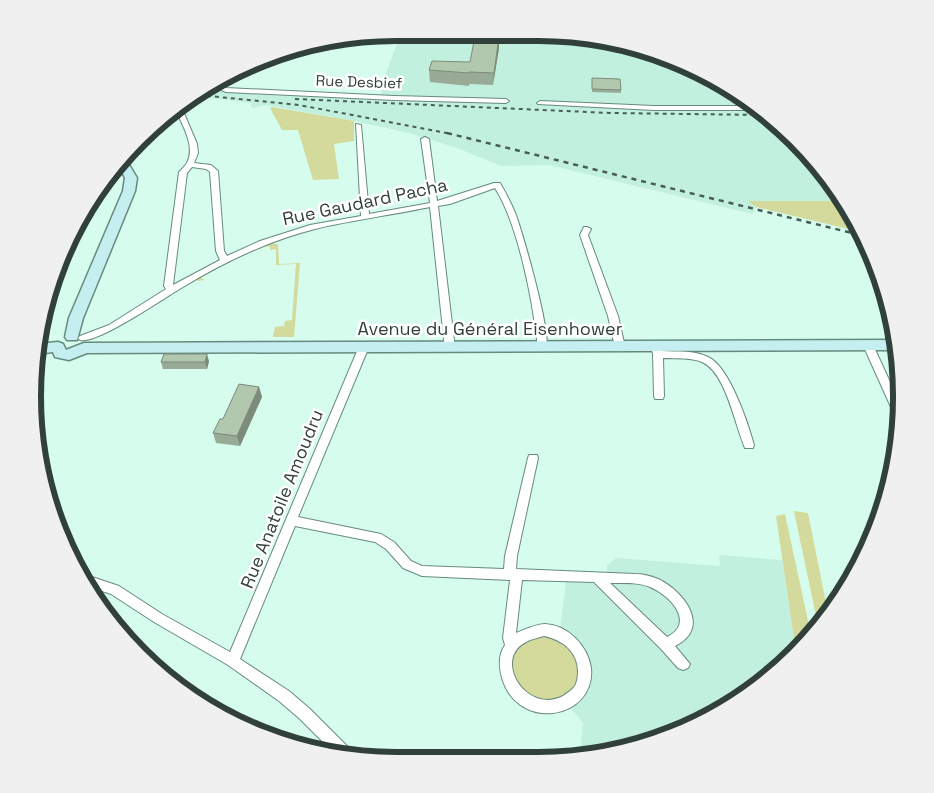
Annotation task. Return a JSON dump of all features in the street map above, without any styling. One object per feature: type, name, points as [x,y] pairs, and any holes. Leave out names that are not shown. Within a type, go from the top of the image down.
[{"type":"main road","points":[[80,341],[76,318],[129,191],[131,178],[126,166]]},
{"type":"main road","name":"Avenue du Général Eisenhower","points":[[44,348],[58,347],[60,353],[67,355],[77,353],[80,341],[112,349],[620,347],[657,350],[889,345]]},
{"type":"street","name":"Rue Desbief","points":[[220,88],[394,98],[506,101]]},
{"type":"street","points":[[540,104],[586,107],[744,108]]},
{"type":"street","points":[[170,289],[168,286],[183,172],[190,165],[193,158],[193,144],[181,114]]},
{"type":"street","points":[[358,125],[365,217]]},
{"type":"street","points":[[425,139],[450,349]]},
{"type":"street","points":[[190,165],[208,166],[214,171],[220,251],[224,260]]},
{"type":"street","name":"Rue Gaudard Pacha","points":[[80,341],[112,327],[170,289],[224,260],[263,243],[313,227],[434,205],[497,185],[502,190],[509,208],[527,269],[543,348]]},
{"type":"street","points":[[587,229],[584,235],[613,316],[620,347]]},
{"type":"street","points":[[868,345],[893,400]]},
{"type":"street","name":"Rue Anatoile Amoudru","points":[[233,661],[363,349]]},
{"type":"street","points":[[659,396],[657,350],[701,358],[713,363],[746,428],[749,445]]},
{"type":"street","points":[[511,646],[520,637],[531,632],[544,630],[557,633],[569,639],[581,655],[585,673],[582,686],[575,696],[564,704],[551,707],[538,706],[525,701],[514,692],[507,681],[504,669],[506,656],[511,646],[509,638],[513,575],[511,556],[532,458]]},
{"type":"street","points":[[292,521],[383,539],[394,548],[404,563],[412,568],[513,575],[598,579],[623,578],[649,581],[675,597],[685,612],[686,626],[680,637],[666,645]]},
{"type":"street","points":[[598,579],[683,664]]},
{"type":"street","points":[[94,583],[114,590],[233,661],[284,696],[338,747]]},
{"type":"shaded area","points":[[398,41],[561,42],[584,44],[629,53],[673,68],[695,78],[735,101],[772,129],[789,145],[805,162],[834,201],[749,201],[756,207],[752,214],[549,165],[501,166],[457,148],[409,133],[354,121],[266,105],[252,108],[251,103],[205,97],[215,91],[380,99],[385,76]]},
{"type":"shaded area","points":[[719,555],[782,560],[794,642],[772,664],[735,692],[695,715],[652,733],[629,740],[581,749],[583,723],[569,706],[560,630],[566,582],[607,582],[607,566],[616,558],[720,566]]},
{"type":"green space","points":[[270,108],[354,121],[354,141],[334,144],[339,179],[313,180],[298,130],[282,130]]},
{"type":"green space","points":[[748,201],[834,201],[851,230],[756,207]]},
{"type":"green space","points":[[274,242],[274,244],[278,244],[279,264],[300,263],[294,337],[273,337],[275,327],[284,326],[285,321],[292,320],[296,264],[276,265],[276,249],[270,250],[270,246],[261,247],[261,250],[257,248],[201,277],[204,280],[198,281],[196,279],[196,277],[252,249]]},
{"type":"green space","points":[[794,511],[808,513],[826,603],[816,617]]},
{"type":"green space","points":[[785,514],[809,626],[794,642],[776,516]]},
{"type":"green space","points":[[531,632],[569,639],[585,673],[564,704],[525,701],[506,656]]},
{"type":"building","points":[[474,41],[498,41],[494,73],[429,70],[432,61],[470,62]]},
{"type":"building","points":[[592,78],[620,79],[621,90],[592,89]]},
{"type":"building","points":[[164,354],[207,354],[205,362],[161,362]]},
{"type":"building","points":[[239,384],[259,387],[237,436],[213,433],[220,419],[223,419]]},
{"type":"railway","points":[[208,96],[299,105],[448,133]]},
{"type":"railway","points":[[295,99],[610,113],[754,115]]},
{"type":"railway","points":[[448,133],[452,134]]},
{"type":"railway","points":[[448,133],[853,233]]}]
